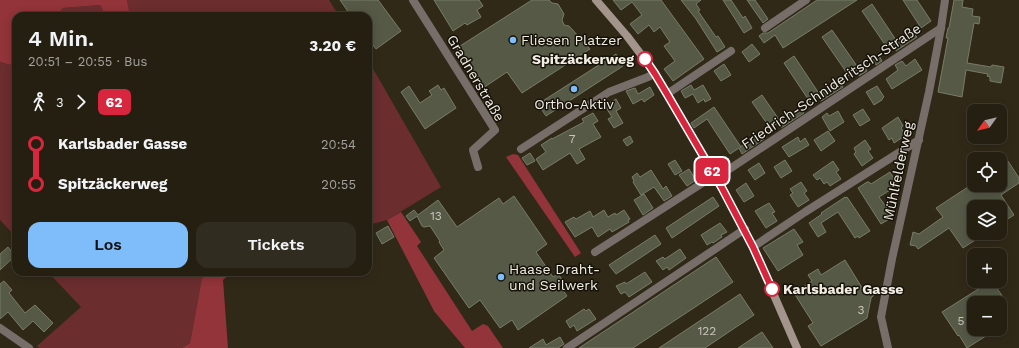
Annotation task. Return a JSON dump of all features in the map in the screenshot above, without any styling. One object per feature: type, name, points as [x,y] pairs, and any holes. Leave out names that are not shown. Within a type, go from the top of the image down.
[{"type":"main road","points":[[596,0],[627,36],[655,74],[715,177],[745,230],[797,348]]},
{"type":"street","name":"Gradnerstraße","points":[[413,0],[495,130],[473,150],[478,167]]},
{"type":"street","points":[[765,28],[806,0]]},
{"type":"street","name":"Mühlfelderweg","points":[[888,348],[881,317],[892,259],[919,140],[945,0]]},
{"type":"street","name":"Friedrich-Schnideritsch-Straße","points":[[595,252],[715,177],[941,28]]},
{"type":"street","points":[[667,94],[731,51]]},
{"type":"street","points":[[521,149],[609,92],[655,74]]},
{"type":"street","points":[[753,247],[919,140]]},
{"type":"street","points":[[567,348],[745,230]]},
{"type":"street","points":[[0,328],[29,348]]},
{"type":"shaded area","points":[[0,0],[127,0],[129,12],[104,12],[100,5],[63,8],[60,12],[12,12],[12,64],[0,62]]},
{"type":"shaded area","points":[[127,0],[329,0],[336,12],[129,12]]},
{"type":"shaded area","points":[[100,5],[104,12],[60,12],[63,8]]},
{"type":"shaded area","points":[[0,62],[12,64],[12,233],[0,220]]},
{"type":"shaded area","points":[[372,67],[441,187],[387,220],[372,224]]},
{"type":"shaded area","points":[[513,154],[518,155],[581,253],[575,257],[506,157]]},
{"type":"shaded area","points":[[401,212],[421,242],[417,246],[472,331],[483,324],[488,326],[503,348],[465,348],[434,311],[387,220]]},
{"type":"shaded area","points":[[52,276],[205,276],[202,278],[190,343],[182,348],[39,348],[37,346],[81,307]]},
{"type":"shaded area","points":[[205,276],[228,276],[223,280],[228,348],[182,348],[190,343],[202,278]]},
{"type":"building","points":[[340,0],[378,0],[401,31],[376,49],[372,44],[372,12],[348,12]]},
{"type":"building","points":[[434,0],[479,0],[483,6],[477,10],[481,17],[467,25],[465,23],[453,31]]},
{"type":"building","name":"Fliesen Platzer","points":[[532,0],[549,0],[552,3],[558,4],[564,14],[562,20],[564,25],[569,26],[590,49],[522,93],[507,72],[483,88],[457,48]]},
{"type":"building","points":[[613,0],[661,0],[704,59],[673,81],[664,69],[675,61],[664,46],[670,42],[660,27],[654,32],[649,25],[638,34],[630,24],[642,15],[632,2],[621,10]]},
{"type":"building","points":[[681,0],[701,0],[696,4],[700,10],[698,11],[716,37],[718,36],[725,47],[717,52],[696,19]]},
{"type":"building","points":[[723,0],[731,0],[743,18],[745,16],[752,28],[744,33]]},
{"type":"building","points":[[747,0],[755,0],[768,19],[763,23]]},
{"type":"building","points":[[817,0],[857,0],[783,48],[775,35],[764,43],[759,36],[763,33],[768,33]]},
{"type":"building","points":[[903,0],[917,0],[931,21],[921,28]]},
{"type":"building","points":[[954,0],[963,0],[962,7],[973,9],[972,16],[980,17],[979,24],[974,23],[967,63],[991,67],[992,65],[1004,67],[1001,83],[990,81],[990,77],[987,76],[988,74],[966,70],[962,97],[938,92],[948,38],[946,38]]},
{"type":"building","points":[[872,4],[898,43],[913,32],[917,37],[896,51],[893,46],[888,49],[862,11]]},
{"type":"building","points":[[832,30],[859,69],[864,66],[867,71],[859,76],[856,71],[849,76],[822,37]]},
{"type":"building","points":[[752,44],[760,54],[749,62],[742,52]]},
{"type":"building","points":[[616,54],[623,66],[546,116],[538,104]]},
{"type":"building","points":[[794,56],[820,95],[840,81],[843,87],[821,101],[818,96],[810,102],[784,63]]},
{"type":"building","points":[[879,56],[882,61],[876,65],[873,60]]},
{"type":"building","points":[[915,59],[922,70],[892,89],[886,79],[898,70],[895,65],[902,61],[906,66]]},
{"type":"building","points":[[724,64],[731,75],[721,81],[714,71]]},
{"type":"building","points":[[438,85],[441,90],[444,88],[456,108],[425,129],[401,92],[409,86],[420,103],[432,95],[429,91]]},
{"type":"building","points":[[691,85],[694,90],[703,85],[711,99],[705,102],[704,99],[698,103],[693,94],[685,98],[681,91]]},
{"type":"building","points":[[877,86],[884,97],[874,105],[866,92]]},
{"type":"building","points":[[650,87],[654,95],[644,102],[642,99],[633,104],[626,91],[635,88],[638,94]]},
{"type":"building","points":[[762,95],[780,121],[800,107],[804,113],[781,128],[778,123],[770,128],[752,102]]},
{"type":"building","points":[[616,99],[621,108],[616,111],[623,123],[614,128],[608,119],[612,117],[605,106]]},
{"type":"building","points":[[714,107],[741,147],[761,134],[764,139],[742,154],[739,148],[730,154],[707,119],[694,128],[691,123]]},
{"type":"building","points":[[863,109],[870,120],[860,126],[853,115]]},
{"type":"building","points":[[838,111],[844,122],[830,131],[822,117],[827,113],[829,116]]},
{"type":"building","points":[[593,113],[598,121],[593,124],[601,137],[579,149],[585,159],[577,164],[570,153],[543,170],[536,159],[546,152],[541,145],[584,122],[582,119]]},
{"type":"building","points":[[898,117],[903,126],[901,128],[906,135],[894,143],[892,138],[889,140],[882,128]]},
{"type":"building","points":[[828,131],[835,141],[821,151],[814,140]]},
{"type":"building","points":[[630,136],[633,142],[627,146],[623,140]]},
{"type":"building","points":[[798,137],[800,142],[805,138],[809,145],[789,157],[782,147]]},
{"type":"building","points":[[865,140],[871,149],[868,151],[873,158],[862,166],[854,154],[856,152],[854,148]]},
{"type":"building","points":[[530,153],[535,161],[527,165],[522,158]]},
{"type":"building","points":[[675,160],[682,171],[675,175],[668,164]]},
{"type":"building","points":[[785,160],[792,171],[781,178],[774,167]]},
{"type":"building","points":[[833,161],[839,170],[836,172],[841,179],[830,186],[827,182],[824,184],[820,178],[817,180],[813,175]]},
{"type":"building","points":[[1007,162],[1019,178],[1019,183],[1007,191]]},
{"type":"building","points":[[759,163],[765,173],[755,180],[748,170]]},
{"type":"building","points":[[689,169],[696,180],[687,186],[679,175]]},
{"type":"building","points":[[651,170],[663,189],[666,186],[672,196],[664,201],[654,187],[641,195],[633,182],[632,177],[637,173],[640,177]]},
{"type":"building","points":[[890,172],[898,185],[879,197],[892,215],[890,217],[891,218],[881,224],[858,188],[867,182],[871,184]]},
{"type":"building","points":[[801,182],[807,191],[804,193],[809,200],[798,207],[790,195],[793,193],[790,189]]},
{"type":"building","points":[[746,183],[754,196],[744,202],[736,190]]},
{"type":"building","points":[[967,188],[967,192],[1006,192],[1001,195],[1004,200],[967,200],[967,240],[975,240],[963,248],[949,228],[918,249],[916,246],[910,245],[913,232],[919,234],[943,217],[936,208]]},
{"type":"building","points":[[644,194],[653,208],[643,215],[634,200]]},
{"type":"building","name":"Haase Draht- und Seilwerk","points":[[514,196],[547,244],[536,252],[553,277],[558,274],[565,283],[560,286],[567,296],[518,330],[512,320],[500,328],[480,300],[469,308],[434,258],[444,250],[430,226],[422,226],[417,216],[410,221],[406,216],[414,210],[418,215],[438,200],[457,227],[499,198],[503,204]]},
{"type":"building","points":[[713,197],[719,206],[672,238],[666,228]]},
{"type":"building","points":[[847,197],[870,231],[859,238],[858,236],[855,238],[838,212],[821,223],[826,232],[818,237],[809,223]]},
{"type":"building","points":[[769,203],[775,212],[772,213],[777,221],[766,228],[755,211]]},
{"type":"building","points":[[1007,204],[1014,215],[1007,220]]},
{"type":"building","points":[[604,210],[608,217],[615,213],[616,215],[624,210],[630,219],[628,220],[629,222],[612,232],[610,229],[598,237],[592,227],[575,237],[565,222],[574,217],[576,219],[590,211],[593,217]]},
{"type":"building","points":[[720,223],[727,232],[721,235],[722,237],[713,243],[712,242],[707,245],[701,235]]},
{"type":"building","points":[[388,226],[394,237],[382,244],[376,233]]},
{"type":"building","points":[[794,229],[803,242],[797,245],[803,255],[778,271],[763,248]]},
{"type":"building","points":[[655,235],[661,244],[616,274],[609,265]]},
{"type":"building","points":[[8,247],[12,252],[12,259],[0,270],[0,254]]},
{"type":"building","points":[[680,249],[686,258],[669,270],[667,267],[663,270],[656,261],[663,257],[665,259]]},
{"type":"building","points":[[716,257],[733,282],[633,348],[579,348]]},
{"type":"building","points":[[845,260],[864,291],[869,287],[874,295],[871,298],[867,318],[821,346],[808,326],[813,323],[794,293],[812,281],[808,275],[818,269],[821,275]]},
{"type":"building","points":[[645,272],[652,282],[629,297],[625,292],[621,294],[616,286],[625,282],[626,284]]},
{"type":"building","points":[[4,281],[12,290],[9,293],[25,313],[35,305],[53,323],[44,332],[33,321],[23,330],[8,312],[0,319],[0,284]]},
{"type":"building","points":[[980,288],[997,288],[1002,296],[967,296]]},
{"type":"building","points":[[740,294],[754,315],[705,348],[659,348]]},
{"type":"building","points":[[967,296],[967,336],[986,336],[967,348],[942,312]]},
{"type":"building","points":[[584,309],[586,311],[589,309],[596,319],[577,331],[574,325],[570,328],[566,321]]},
{"type":"building","points":[[762,332],[773,348],[738,348]]},
{"type":"building","points":[[560,337],[564,344],[558,348],[529,348],[543,339],[546,345]]},
{"type":"bus line","name":"62","points":[[645,59],[722,188],[745,230],[772,289]]},
{"type":"place","name":"Fliesen Platzer","points":[[513,40]]},
{"type":"place","name":"Spitzäckerweg","points":[[645,59]]},
{"type":"place","name":"Ortho-Aktiv","points":[[574,89]]},
{"type":"place","name":"Haase Draht- und Seilwerk","points":[[501,277]]},
{"type":"place","name":"Karlsbader Gasse","points":[[772,289]]}]
